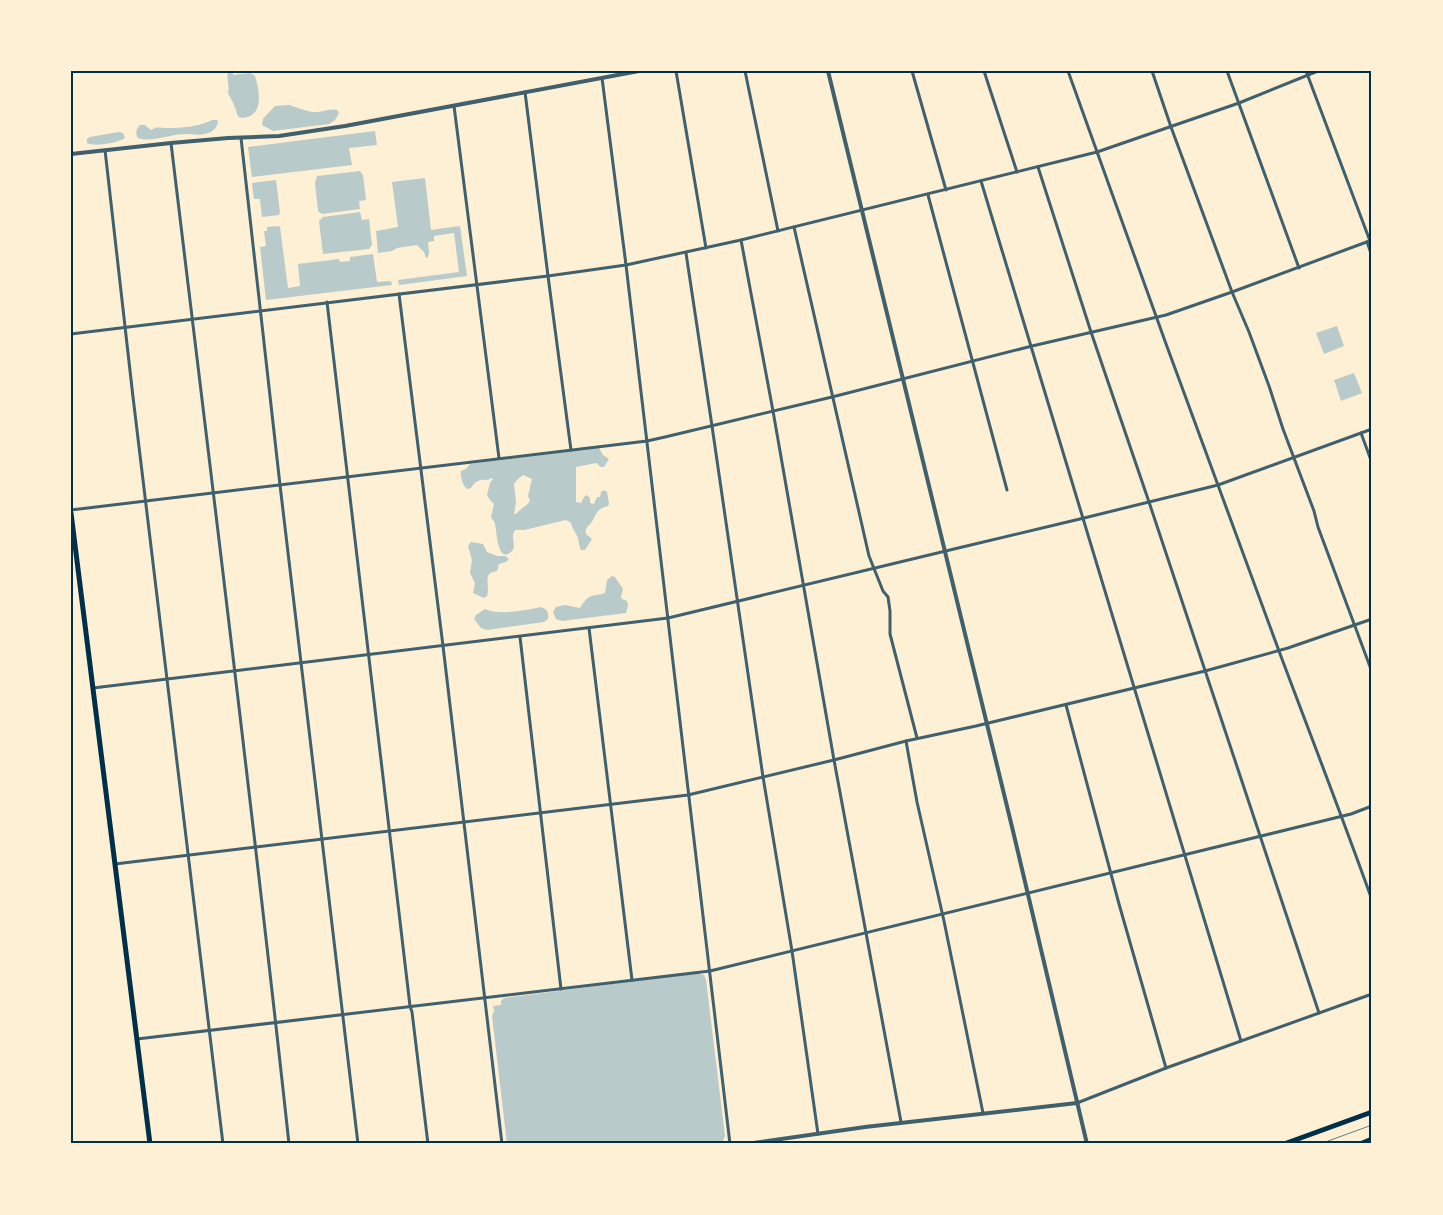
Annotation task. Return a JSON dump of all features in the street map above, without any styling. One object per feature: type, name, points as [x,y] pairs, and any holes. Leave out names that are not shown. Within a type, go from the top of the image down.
[{"type":"main road","points":[[71,512],[150,1144]]},
{"type":"main road","points":[[1284,1144],[1372,1112]]},
{"type":"main road","points":[[1360,1144],[1372,1140]]},
{"type":"street","points":[[71,154],[171,143],[279,136],[345,126],[639,71]]},
{"type":"street","points":[[676,71],[706,248]]},
{"type":"street","points":[[745,71],[778,231]]},
{"type":"street","points":[[828,71],[987,723],[1087,1144]]},
{"type":"street","points":[[912,71],[946,190]]},
{"type":"street","points":[[984,71],[1017,172]]},
{"type":"street","points":[[1068,71],[1156,317],[1372,900]]},
{"type":"street","points":[[1152,71],[1232,292],[1256,350],[1314,511],[1318,527],[1372,672]]},
{"type":"street","points":[[1227,71],[1299,268]]},
{"type":"street","points":[[71,334],[548,276],[626,265],[686,253],[1097,152],[1239,103],[1307,73],[1318,71]]},
{"type":"street","points":[[1307,73],[1369,241],[1372,256]]},
{"type":"street","points":[[602,78],[626,265],[730,1144]]},
{"type":"street","points":[[525,92],[571,450]]},
{"type":"street","points":[[454,106],[499,458]]},
{"type":"street","points":[[241,138],[358,1144]]},
{"type":"street","points":[[171,143],[256,847],[289,1144]]},
{"type":"street","points":[[105,150],[222,1144]]},
{"type":"street","points":[[1038,167],[1090,332],[1149,502],[1319,1013]]},
{"type":"street","points":[[982,181],[1241,1041]]},
{"type":"street","points":[[928,195],[1007,490]]},
{"type":"street","points":[[794,227],[869,556],[883,591],[888,597],[890,634],[916,738]]},
{"type":"street","points":[[742,240],[834,760],[901,1122]]},
{"type":"street","points":[[71,512],[146,501],[647,441],[1156,317],[1232,292],[1369,241]]},
{"type":"street","points":[[686,253],[818,1134]]},
{"type":"street","points":[[399,294],[502,1144]]},
{"type":"street","points":[[327,302],[428,1144]]},
{"type":"street","points":[[93,688],[668,618],[1218,484],[1372,429]]},
{"type":"street","points":[[1361,433],[1372,463]]},
{"type":"street","points":[[115,864],[688,795],[916,738],[1066,705],[1205,671],[1279,651],[1372,619]]},
{"type":"street","points":[[589,628],[632,980]]},
{"type":"street","points":[[520,636],[561,989]]},
{"type":"street","points":[[1066,705],[1110,873],[1166,1068]]},
{"type":"street","points":[[906,741],[917,802],[983,1113]]},
{"type":"street","points":[[136,1039],[710,971],[1342,816],[1372,806]]},
{"type":"street","points":[[746,1144],[901,1122],[1076,1103],[1166,1068],[1372,994]]},
{"type":"shaded area","points":[[228,71],[233,71],[233,75],[250,73],[255,76],[259,100],[256,111],[252,115],[244,118],[238,116],[228,93]]},
{"type":"shaded area","points":[[289,105],[313,112],[337,110],[339,113],[335,120],[329,124],[273,131],[262,125],[263,119],[275,106]]},
{"type":"shaded area","points":[[217,120],[218,122],[215,129],[200,135],[179,134],[154,139],[143,139],[138,138],[136,134],[140,125],[145,125],[151,130],[157,128],[190,127]]},
{"type":"shaded area","points":[[375,131],[377,145],[349,148],[352,165],[252,177],[248,147]]},
{"type":"shaded area","points":[[123,133],[125,138],[106,144],[95,145],[87,143],[87,139],[90,137]]},
{"type":"shaded area","points":[[360,171],[363,175],[366,200],[359,201],[360,209],[322,214],[318,211],[315,183],[317,176]]},
{"type":"shaded area","points":[[425,178],[431,230],[460,226],[467,276],[399,285],[398,280],[459,272],[454,233],[434,236],[434,241],[428,242],[429,252],[426,258],[424,252],[417,245],[378,253],[376,231],[398,227],[392,182]]},
{"type":"shaded area","points":[[276,180],[279,215],[262,217],[260,199],[254,199],[252,183]]},
{"type":"shaded area","points":[[360,212],[362,220],[369,219],[372,245],[369,249],[323,254],[319,221],[323,217]]},
{"type":"shaded area","points":[[279,226],[288,288],[300,286],[298,264],[339,259],[340,262],[350,261],[350,257],[373,254],[377,282],[391,281],[392,285],[266,300],[260,247],[266,246],[264,231],[267,231],[267,227]]},
{"type":"shaded area","points":[[1337,326],[1344,346],[1324,354],[1316,333]]},
{"type":"shaded area","points":[[1354,373],[1362,393],[1341,401],[1334,380]]},
{"type":"shaded area","points":[[599,448],[603,455],[609,459],[604,467],[596,463],[576,467],[576,502],[581,503],[587,495],[590,498],[590,503],[594,504],[597,497],[600,497],[601,492],[604,490],[607,492],[609,504],[598,511],[586,529],[586,534],[592,539],[585,550],[581,550],[571,523],[566,520],[524,530],[515,530],[513,550],[508,554],[504,554],[499,546],[495,524],[491,517],[494,504],[487,495],[493,479],[478,481],[471,488],[467,489],[462,481],[461,471],[470,464]],"holes":[[[523,475],[532,479],[528,496],[530,501],[514,514],[516,502],[514,484]]]},
{"type":"shaded area","points":[[471,542],[483,544],[487,552],[497,556],[505,556],[509,559],[499,564],[497,571],[489,574],[488,592],[484,598],[473,593],[475,583],[470,573],[472,560],[468,546]]},
{"type":"shaded area","points":[[612,576],[615,577],[623,589],[621,597],[627,601],[628,605],[626,613],[562,621],[556,619],[553,612],[556,607],[565,605],[580,608],[588,598],[605,593],[607,580]]},
{"type":"shaded area","points":[[541,607],[548,613],[548,619],[544,622],[487,630],[481,628],[474,619],[476,615],[485,609],[504,612]]},
{"type":"shaded area","points":[[696,973],[704,975],[706,980],[725,1136],[722,1143],[507,1144],[492,1016],[493,1006],[501,1005],[501,1001],[504,998]]},
{"type":"tram line","points":[[1320,1144],[1372,1125]]}]
